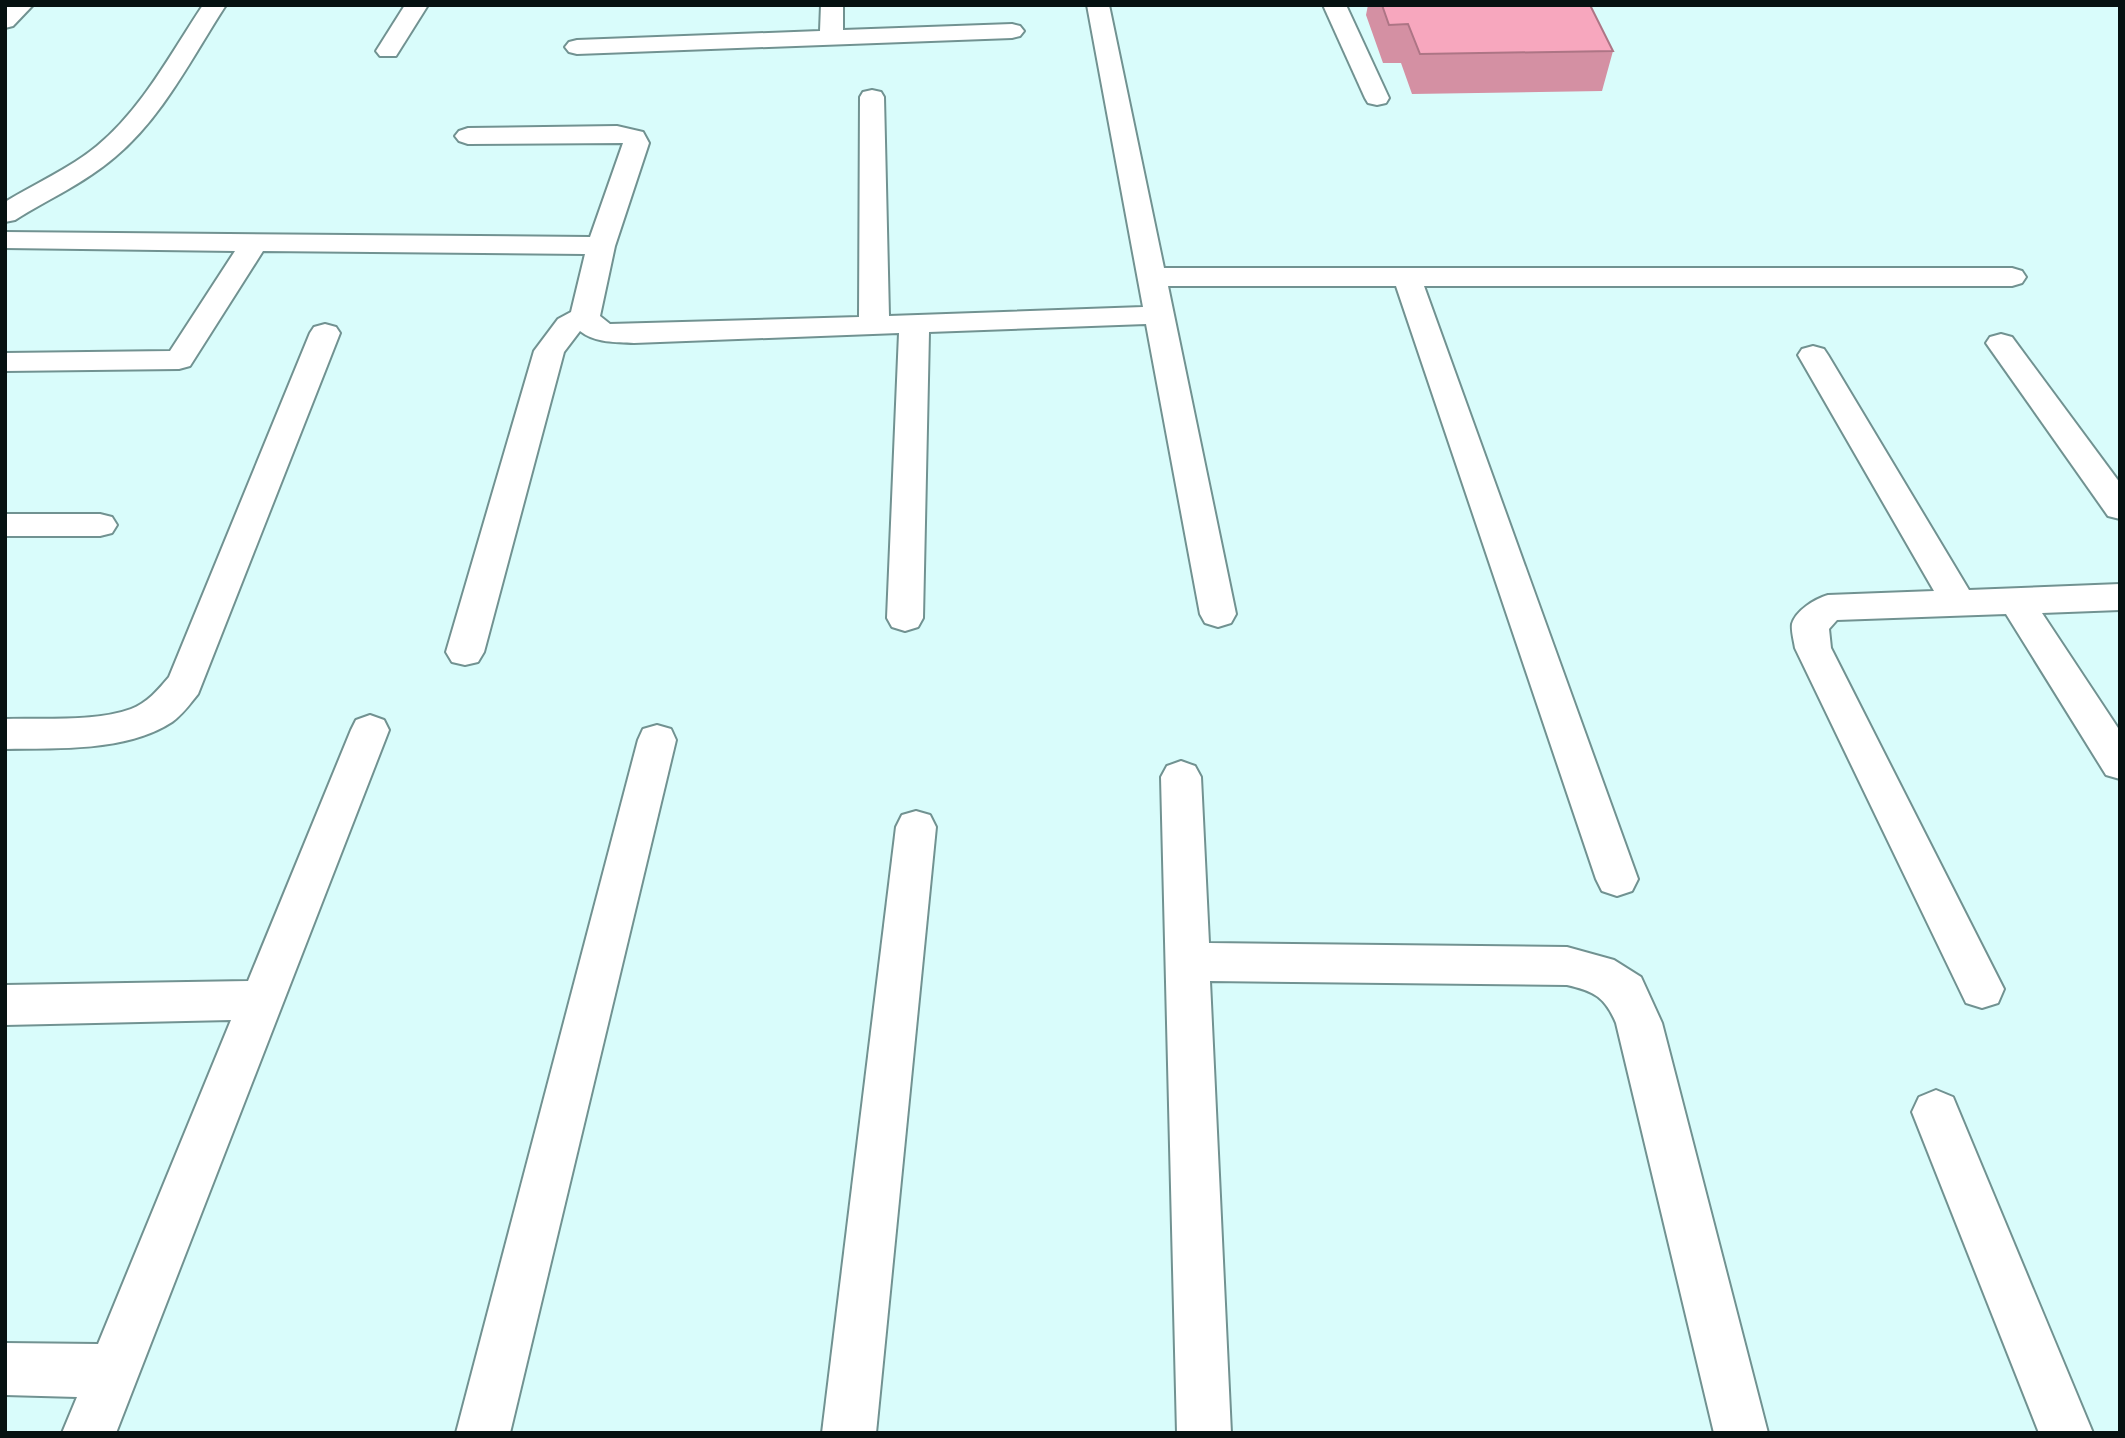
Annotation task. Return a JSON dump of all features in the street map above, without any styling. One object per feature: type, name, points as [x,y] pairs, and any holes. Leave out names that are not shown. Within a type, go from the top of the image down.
[{"type":"street","points":[[5,22],[22,5]]},
{"type":"street","points":[[5,214],[82,169],[117,142],[151,100],[215,5]]},
{"type":"street","points":[[388,51],[417,5]]},
{"type":"street","points":[[831,38],[832,5]]},
{"type":"street","points":[[1098,5],[1218,614]]},
{"type":"street","points":[[1334,5],[1377,98]]},
{"type":"street","points":[[577,47],[1012,30]]},
{"type":"street","points":[[872,97],[874,325]]},
{"type":"street","points":[[468,136],[634,136],[636,143],[601,246],[585,316],[589,326],[603,332],[634,334],[1159,315]]},
{"type":"street","points":[[5,240],[601,246]]},
{"type":"street","points":[[5,362],[179,360],[254,243]]},
{"type":"street","points":[[1152,277],[2012,277]]},
{"type":"street","points":[[1407,277],[1616,879]]},
{"type":"street","points":[[465,652],[549,351],[569,325],[585,316]]},
{"type":"street","points":[[905,618],[914,324]]},
{"type":"street","points":[[5,734],[69,733],[119,727],[158,713],[185,684],[325,332]]},
{"type":"street","points":[[2001,343],[2120,508]]},
{"type":"street","points":[[1813,355],[1959,603]]},
{"type":"street","points":[[5,525],[100,525]]},
{"type":"street","points":[[2015,601],[2120,764]]},
{"type":"street","points":[[1982,989],[1812,648],[1810,625],[1828,608],[2015,601],[2116,602]]},
{"type":"street","points":[[89,1433],[370,730]]},
{"type":"street","points":[[482,1433],[657,740]]},
{"type":"street","points":[[1181,777],[1204,1433]]},
{"type":"street","points":[[849,1433],[916,827]]},
{"type":"street","points":[[1188,962],[1567,966],[1598,973],[1625,991],[1639,1023],[1741,1433]]},
{"type":"street","points":[[5,1005],[262,1000]]},
{"type":"street","points":[[1936,1112],[2066,1433]]},
{"type":"street","points":[[5,1369],[114,1371]]},
{"type":"building","points":[[1382,5],[1590,5],[1613,51],[1420,54],[1408,24],[1389,25]]}]
